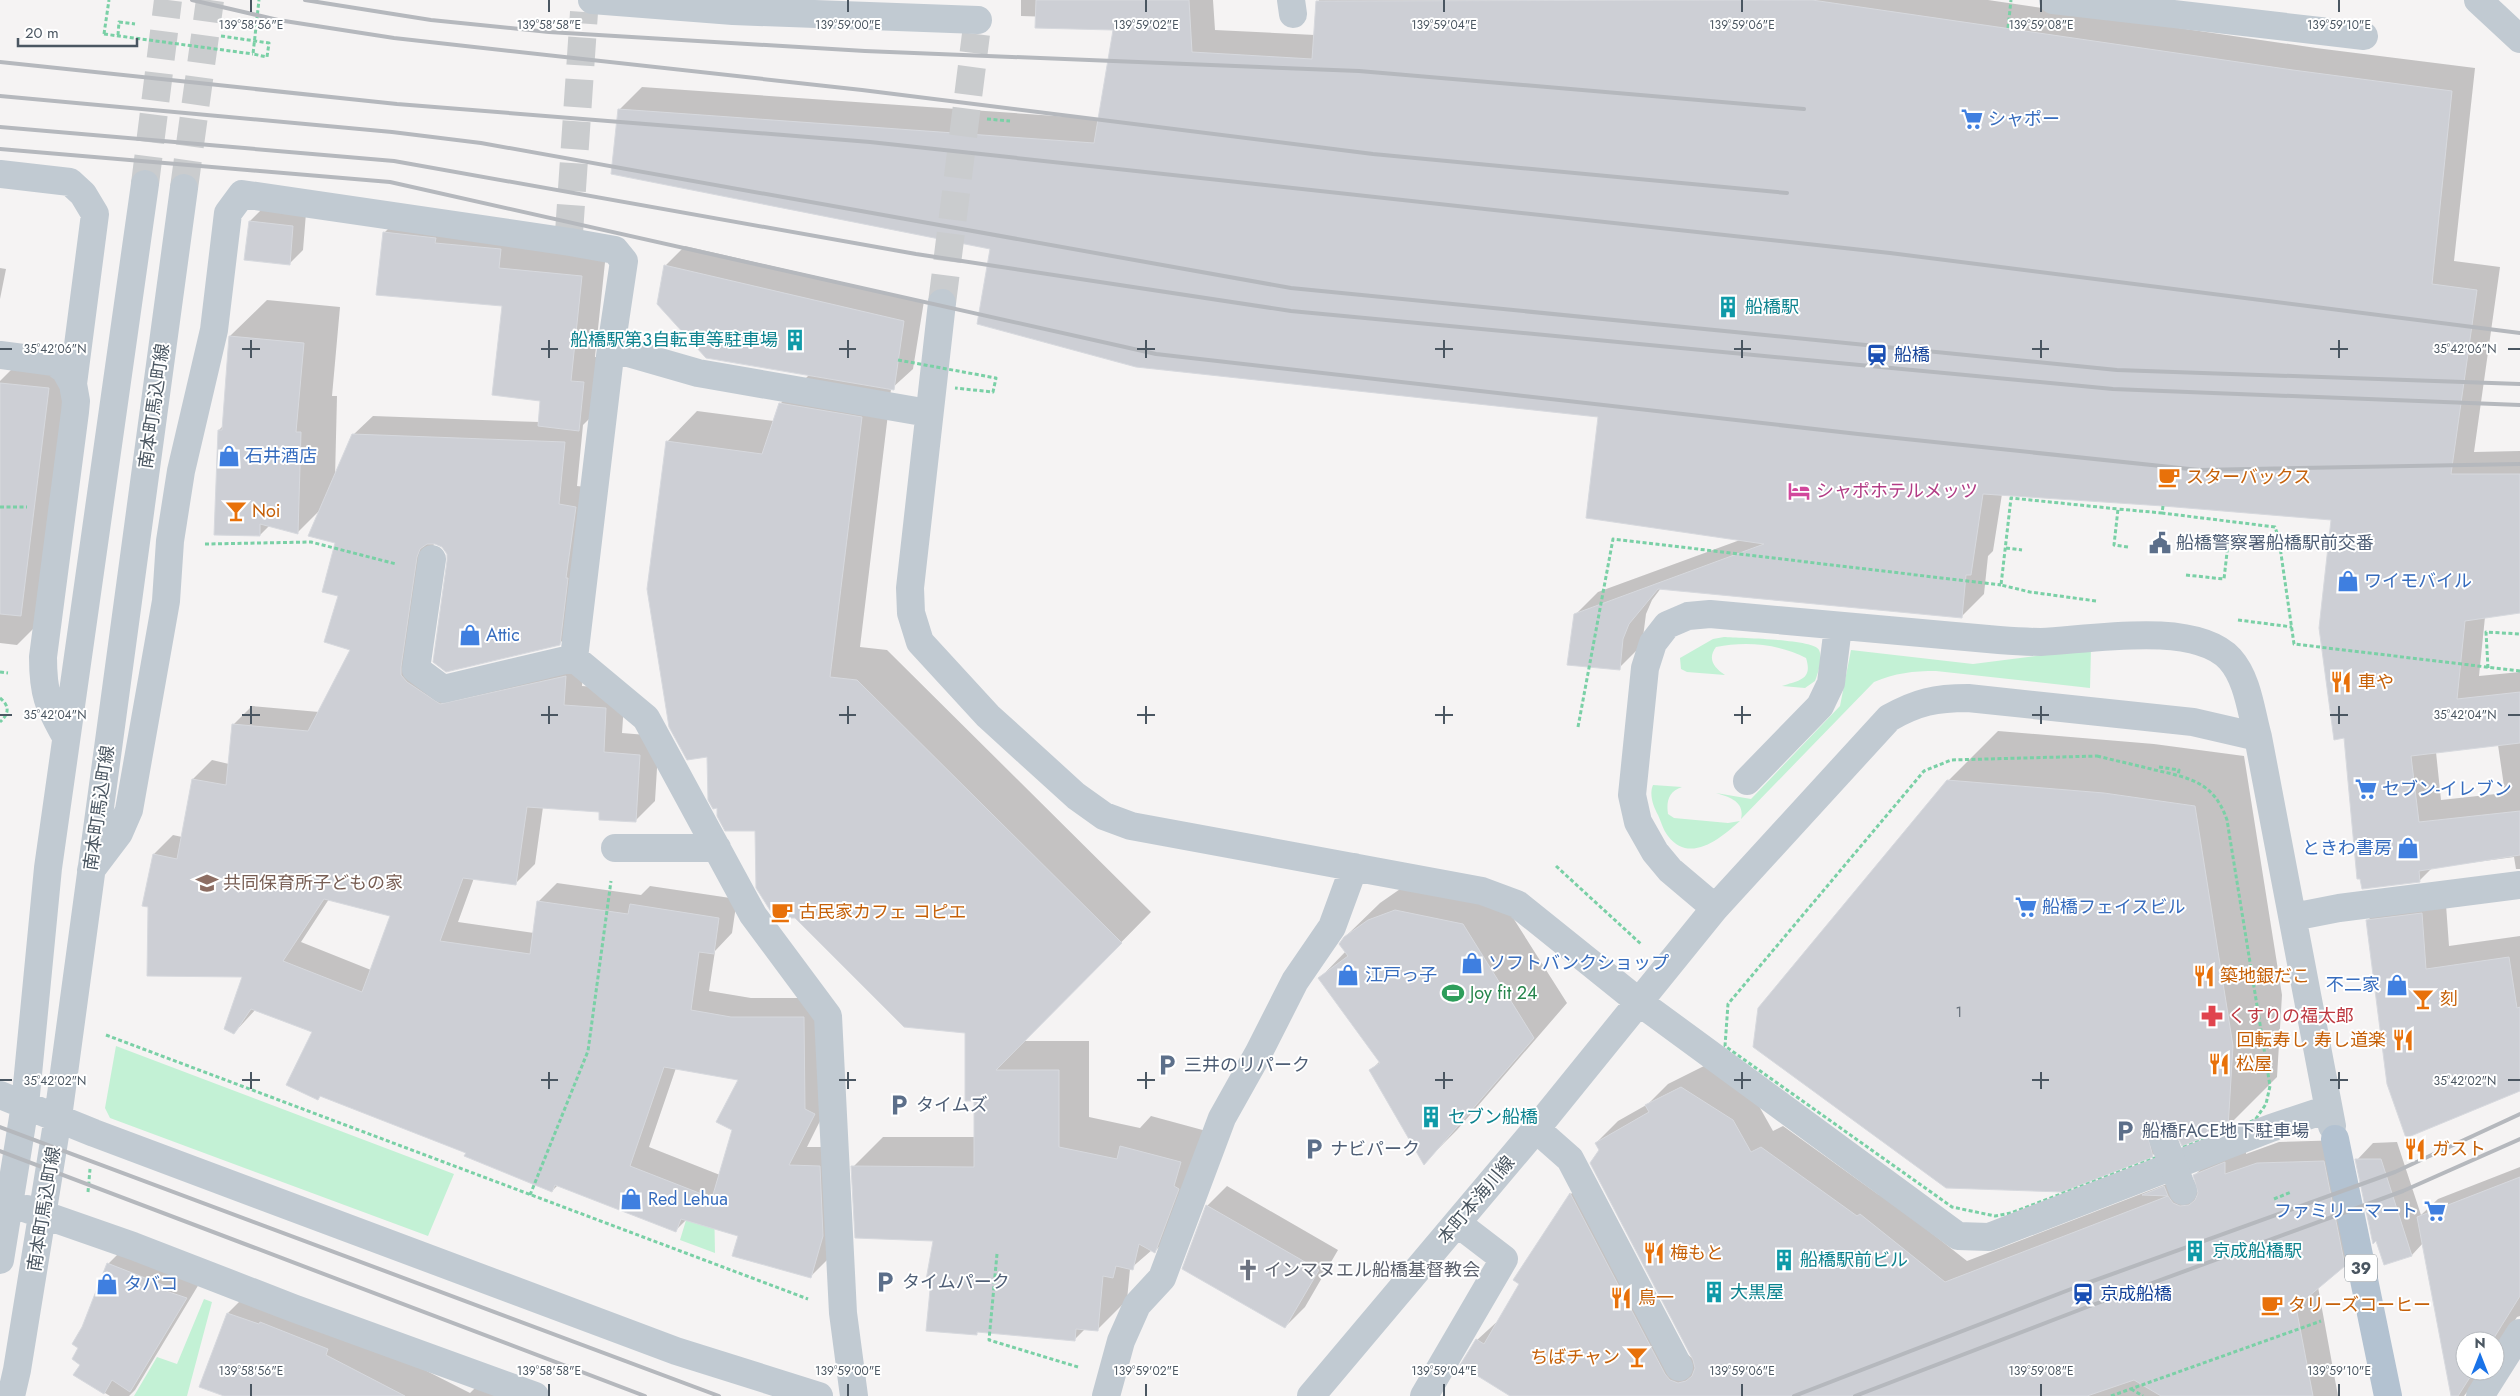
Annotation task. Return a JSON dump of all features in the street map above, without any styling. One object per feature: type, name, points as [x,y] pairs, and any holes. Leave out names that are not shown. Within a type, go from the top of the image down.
[{"type":"main road","name":"39","points":[[2335,1139],[2388,1396]]},
{"type":"street","points":[[2053,0],[2364,36]]},
{"type":"street","points":[[2478,0],[2520,39]]},
{"type":"street","points":[[587,4],[733,11],[978,18]]},
{"type":"street","points":[[0,174],[70,182],[83,194],[95,214],[73,384],[75,406],[43,657],[43,686],[51,711],[66,737]]},
{"type":"street","name":"南本町馬込町線","points":[[0,1260],[4,1200],[25,1104],[48,868],[145,184]]},
{"type":"street","name":"南本町馬込町線","points":[[11,1396],[43,1216],[58,1117],[184,188]]},
{"type":"street","points":[[90,872],[119,833],[129,810],[166,601],[170,541],[181,471],[214,330],[228,213],[242,194],[570,237],[615,250],[624,261],[611,348],[574,658]]},
{"type":"street","points":[[942,304],[928,413],[910,588],[911,614],[920,642],[988,716],[1076,796],[1104,816],[1131,826],[1482,891],[1517,904],[1639,1002],[1958,1236],[1989,1237],[2271,1128],[2328,1109]]},
{"type":"street","points":[[611,348],[698,373],[928,413]]},
{"type":"street","points":[[0,355],[54,362],[65,370],[73,384]]},
{"type":"street","points":[[431,566],[416,669],[443,689],[574,658]]},
{"type":"street","points":[[1714,908],[1670,870],[1655,852],[1638,822],[1632,795],[1645,668],[1653,643],[1667,625],[1688,616],[1710,614],[1933,636],[2040,642],[2132,634],[2178,638],[2212,646],[2229,658],[2242,677],[2258,737],[2335,1139]]},
{"type":"street","points":[[1747,781],[1820,706],[1831,683],[1838,627]]},
{"type":"street","points":[[574,658],[646,718],[754,915],[828,1016],[843,1312],[854,1396]]},
{"type":"street","name":"本町本海川線","points":[[1311,1396],[1536,1129],[1714,908],[1889,718],[1911,706],[1941,698],[1968,698],[2194,722],[2258,737]]},
{"type":"street","points":[[615,848],[717,848]]},
{"type":"street","points":[[1109,1386],[1121,1341],[1137,1305],[1162,1278],[1222,1118],[1295,982],[1332,928],[1354,867]]},
{"type":"street","points":[[2293,917],[2340,908],[2520,885]]},
{"type":"street","points":[[0,1095],[94,1133],[676,1351],[819,1396]]},
{"type":"street","points":[[1536,1129],[1570,1159],[1678,1367]]},
{"type":"street","points":[[2163,1139],[2183,1191]]},
{"type":"street","points":[[4,1200],[43,1216],[133,1246],[293,1308],[535,1396]]},
{"type":"street","points":[[1424,1396],[1504,1259],[1457,1223]]},
{"type":"street","points":[[2480,1396],[2520,1333]]},
{"type":"path","points":[[109,0],[104,34],[267,57],[269,44],[221,36]]},
{"type":"path","points":[[253,54],[258,0]]},
{"type":"path","points":[[2008,28],[2010,0]]},
{"type":"path","points":[[118,35],[119,22],[136,24]]},
{"type":"path","points":[[987,119],[1010,121]]},
{"type":"path","points":[[898,360],[996,378],[993,392],[955,388]]},
{"type":"path","points":[[2098,601],[2030,592],[2001,585],[2012,498],[2275,527],[2279,540],[2294,644],[2520,671]]},
{"type":"path","points":[[2162,514],[2163,506]]},
{"type":"path","points":[[2118,509],[2114,545],[2128,547]]},
{"type":"path","points":[[2186,575],[2224,579],[2229,534],[2279,540]]},
{"type":"path","points":[[201,544],[311,542],[431,566]]},
{"type":"path","points":[[2006,548],[2022,550]]},
{"type":"path","points":[[2234,619],[2292,627]]},
{"type":"path","points":[[2488,668],[2486,632],[2520,634]]},
{"type":"path","points":[[0,698],[6,702],[8,709],[6,716],[0,722]]},
{"type":"path","points":[[2097,756],[2178,775],[2191,777],[2211,792],[2221,804],[2227,820],[2270,1086],[2266,1104],[2255,1120],[2030,1207],[1995,1216],[1952,1207],[1725,1046],[1728,1004],[1924,771],[1951,760],[2097,756]]},
{"type":"path","points":[[2159,767],[2179,770],[2178,775]]},
{"type":"path","points":[[530,1195],[588,1051],[615,848]]},
{"type":"path","points":[[1556,866],[1644,946]]},
{"type":"path","points":[[106,1035],[843,1312]]},
{"type":"path","points":[[87,1201],[91,1163]]},
{"type":"path","points":[[2274,1199],[2291,1192]]},
{"type":"path","points":[[997,1254],[989,1340],[1109,1386]]},
{"type":"path","points":[[2111,1396],[2321,1321]]},
{"type":"path","points":[[2131,1389],[2143,1396]]},
{"type":"green space","points":[[1724,637],[1791,641],[1814,646],[1819,650],[1820,654],[1820,666],[1815,681],[1805,688],[1782,686],[1799,680],[1806,675],[1808,665],[1806,658],[1774,647],[1751,644],[1716,647],[1712,655],[1713,663],[1725,675],[1687,672],[1681,669],[1680,658],[1713,639]]},
{"type":"green space","points":[[2091,649],[2090,688],[1936,671],[1920,671],[1889,676],[1874,682],[1741,819],[1742,813],[1739,804],[1726,796],[1716,793],[1751,799],[1840,706],[1851,650],[1973,664]]},
{"type":"green space","points":[[1653,785],[1682,787],[1674,791],[1669,797],[1668,814],[1674,818],[1728,823],[1740,821],[1724,834],[1705,845],[1696,848],[1686,848],[1677,844],[1666,834],[1652,800]]},
{"type":"green space","points":[[116,1046],[454,1174],[428,1236],[110,1118],[105,1108]]},
{"type":"green space","points":[[694,1194],[714,1201],[715,1253],[680,1240]]},
{"type":"green space","points":[[204,1299],[212,1302],[187,1396],[134,1396],[157,1357],[177,1364]]},
{"type":"building","points":[[1036,0],[1189,0],[1192,52],[1312,59],[1316,1],[1812,0],[2293,70],[2452,91],[2432,284],[2477,290],[2451,474],[2520,474],[2520,613],[2465,621],[2457,699],[2520,692],[2520,743],[2411,756],[2419,822],[2520,811],[2520,855],[2419,871],[2420,882],[2362,889],[2360,879],[2357,879],[2344,738],[2334,740],[2319,628],[2331,520],[1983,494],[1971,575],[1966,575],[1962,618],[1658,589],[1629,624],[1623,639],[1620,670],[1567,665],[1574,614],[1764,544],[1586,518],[1598,417],[1136,367],[977,324],[990,249],[611,174],[618,109],[1094,143],[1113,30],[1035,28]]},
{"type":"building","points":[[249,221],[293,226],[290,265],[244,260]]},
{"type":"building","points":[[383,232],[436,238],[435,243],[501,249],[499,268],[582,276],[571,381],[584,382],[579,431],[538,426],[540,401],[492,395],[502,306],[376,295]]},
{"type":"building","name":"船橋駅第3自転車等駐車場","points":[[664,265],[904,321],[894,390],[706,358],[657,304]]},
{"type":"building","points":[[229,336],[304,343],[296,432],[301,432],[298,534],[260,524],[260,536],[214,535],[218,430],[222,430]]},
{"type":"building","points":[[0,383],[49,388],[21,616],[0,614]]},
{"type":"building","points":[[779,403],[862,417],[830,677],[857,680],[1122,943],[996,1070],[1059,1070],[1059,1147],[1117,1159],[1120,1146],[1181,1162],[1174,1186],[1179,1189],[1155,1253],[1139,1244],[1133,1270],[1116,1266],[1113,1278],[1103,1276],[1098,1331],[1076,1329],[1075,1341],[977,1332],[977,1335],[926,1331],[931,1280],[926,1280],[933,1241],[855,1238],[851,1166],[974,1167],[974,1101],[965,1101],[965,1033],[904,1027],[795,918],[775,918],[756,888],[755,831],[725,831],[717,816],[717,808],[713,809],[708,800],[707,757],[687,760],[669,727],[647,589],[666,441],[762,454]]},
{"type":"building","points":[[352,434],[565,442],[559,504],[576,507],[566,578],[568,578],[560,645],[446,672],[433,662],[447,554],[442,547],[435,544],[427,544],[420,549],[417,557],[401,675],[407,682],[440,704],[566,676],[564,705],[606,708],[604,752],[640,755],[636,822],[599,820],[599,812],[527,807],[516,885],[463,878],[440,941],[530,954],[537,901],[628,914],[630,904],[719,918],[714,954],[699,952],[691,1010],[731,1017],[804,1017],[805,1109],[815,1114],[789,1165],[820,1166],[823,1236],[811,1278],[732,1256],[738,1236],[681,1219],[676,1232],[555,1185],[552,1192],[464,1156],[466,1153],[320,1096],[318,1100],[286,1085],[312,1032],[251,1009],[234,1034],[224,1029],[242,977],[147,976],[148,907],[142,906],[153,854],[177,859],[192,779],[226,785],[232,724],[308,731],[350,650],[324,642],[338,596],[322,592],[335,543],[308,536]],"holes":[[[324,899],[390,916],[362,992],[283,961]],[[664,1067],[738,1080],[716,1122],[732,1130],[712,1198],[630,1166]]]},
{"type":"building","name":"船橋フェイスビル","points":[[1947,780],[2104,793],[2195,806],[2233,1046],[2228,1128],[2182,1146],[2173,1127],[2166,1124],[2158,1124],[2151,1129],[2148,1137],[2153,1157],[2062,1192],[1946,1188],[1753,1047],[1758,1008]]},
{"type":"building","points":[[1395,910],[1463,924],[1534,1038],[1424,1165],[1369,1070],[1380,1063],[1318,978],[1348,956],[1339,944],[1344,937],[1368,920]]},
{"type":"building","points":[[2422,913],[2426,969],[2509,957],[2517,1008],[2520,1007],[2520,1091],[2406,1138],[2387,1084],[2366,920]]},
{"type":"building","points":[[1681,1087],[1733,1120],[1751,1152],[1761,1147],[1857,1216],[1860,1214],[1945,1282],[2168,1196],[2173,1203],[2180,1206],[2189,1205],[2195,1200],[2198,1193],[2193,1175],[2225,1162],[2225,1174],[2257,1163],[2324,1161],[2345,1266],[2296,1307],[2313,1396],[2161,1396],[2134,1380],[2087,1396],[1510,1396],[1460,1365],[1476,1339],[1484,1344],[1519,1284],[1513,1280],[1570,1193],[1665,1374],[1670,1380],[1678,1383],[1686,1381],[1692,1376],[1695,1368],[1693,1360],[1590,1163],[1599,1150],[1595,1143],[1649,1112],[1645,1105]]},
{"type":"building","points":[[2355,1159],[2381,1159],[2412,1256],[2384,1265],[2376,1241],[2373,1244]]},
{"type":"building","points":[[2520,1177],[2520,1296],[2498,1331],[2455,1331],[2455,1381],[2468,1381],[2458,1396],[2451,1396],[2417,1217]]},
{"type":"building","points":[[2164,1186],[2168,1196],[2142,1195]]},
{"type":"building","points":[[1206,1205],[1319,1270],[1285,1328],[1182,1269]]},
{"type":"building","points":[[107,1263],[168,1287],[166,1291],[187,1298],[130,1392],[112,1380],[104,1394],[73,1375],[80,1365],[72,1359],[78,1348],[72,1344],[82,1327]]},
{"type":"building","points":[[227,1313],[259,1324],[260,1322],[328,1349],[326,1355],[405,1396],[224,1396],[199,1387]]},
{"type":"tunnel","points":[[145,184],[168,0]]},
{"type":"tunnel","points":[[184,188],[210,0]]},
{"type":"tunnel","points":[[569,233],[584,12]]},
{"type":"tunnel","points":[[942,303],[976,34]]},
{"type":"railway","points":[[192,0],[278,20],[394,38],[862,90],[1373,154],[1787,193]]},
{"type":"railway","points":[[305,0],[431,20],[549,32],[865,51],[1359,71],[1804,109]]},
{"type":"railway","points":[[0,62],[397,104],[870,142],[1890,253],[2520,333]]},
{"type":"railway","points":[[0,96],[392,132],[481,143],[1291,288],[2117,370],[2520,384]]},
{"type":"railway","points":[[0,127],[394,161],[916,254],[1291,311],[2113,389],[2520,405]]},
{"type":"railway","points":[[0,149],[390,182],[1156,354],[1858,434],[2199,470],[2520,464]]},
{"type":"railway","points":[[1794,1396],[2079,1286],[2395,1172],[2520,1114]]},
{"type":"railway","points":[[0,1127],[719,1396]]},
{"type":"railway","points":[[1855,1396],[2087,1307],[2403,1191],[2520,1139]]},
{"type":"railway","points":[[0,1151],[645,1396]]},
{"type":"place","name":"シャポー","points":[[1972,119]]},
{"type":"place","name":"船橋駅","points":[[1728,307]]},
{"type":"place","name":"船橋駅第3自転車等駐車場","points":[[795,340]]},
{"type":"place","name":"船橋","points":[[1877,355]]},
{"type":"place","name":"石井酒店","points":[[229,456]]},
{"type":"place","name":"スターバックス","points":[[2169,477]]},
{"type":"place","name":"シャポホテルメッツ","points":[[1799,491]]},
{"type":"place","name":"Noi","points":[[236,511]]},
{"type":"place","name":"船橋警察署船橋駅前交番","points":[[2160,543]]},
{"type":"place","name":"ワイモバイル","points":[[2348,581]]},
{"type":"place","name":"Attic","points":[[470,635]]},
{"type":"place","name":"車や","points":[[2341,682]]},
{"type":"place","name":"セブン-イレブン","points":[[2366,789]]},
{"type":"place","name":"ときわ書房","points":[[2408,848]]},
{"type":"place","name":"共同保育所子どもの家","points":[[207,883]]},
{"type":"place","name":"船橋フェイスビル","points":[[2026,907]]},
{"type":"place","name":"古民家カフェ コピエ","points":[[782,912]]},
{"type":"place","name":"ソフトバンクショップ","points":[[1472,963]]},
{"type":"place","name":"江戸っ子","points":[[1348,975]]},
{"type":"place","name":"築地銀だこ","points":[[2204,976]]},
{"type":"place","name":"不二家","points":[[2397,985]]},
{"type":"place","name":"Joy fit 24","points":[[1453,993]]},
{"type":"place","name":"刻","points":[[2423,999]]},
{"type":"place","name":"くすりの福太郎","points":[[2212,1016]]},
{"type":"place","name":"回転寿し 寿し道楽","points":[[2403,1040]]},
{"type":"place","name":"松屋","points":[[2219,1064]]},
{"type":"place","name":"三井のリパーク","points":[[1167,1065]]},
{"type":"place","name":"タイムズ","points":[[899,1105]]},
{"type":"place","name":"セブン船橋","points":[[1431,1117]]},
{"type":"place","name":"船橋FACE地下駐車場","points":[[2125,1131]]},
{"type":"place","name":"ナビパーク","points":[[1314,1149]]},
{"type":"place","name":"ガスト","points":[[2415,1149]]},
{"type":"place","name":"Red Lehua","points":[[631,1199]]},
{"type":"place","name":"ファミリーマート","points":[[2435,1211]]},
{"type":"place","name":"京成船橋駅","points":[[2195,1251]]},
{"type":"place","name":"梅もと","points":[[1654,1253]]},
{"type":"place","name":"船橋駅前ビル","points":[[1784,1260]]},
{"type":"place","name":"インマヌエル船橋基督教会","points":[[1248,1270]]},
{"type":"place","name":"タイムパーク","points":[[885,1282]]},
{"type":"place","name":"タバコ","points":[[107,1284]]},
{"type":"place","name":"大黒屋","points":[[1714,1292]]},
{"type":"place","name":"京成船橋","points":[[2083,1294]]},
{"type":"place","name":"鳥一","points":[[1621,1298]]},
{"type":"place","name":"タリーズコーヒー","points":[[2272,1305]]},
{"type":"place","name":"ちばチャン","points":[[1637,1357]]}]
